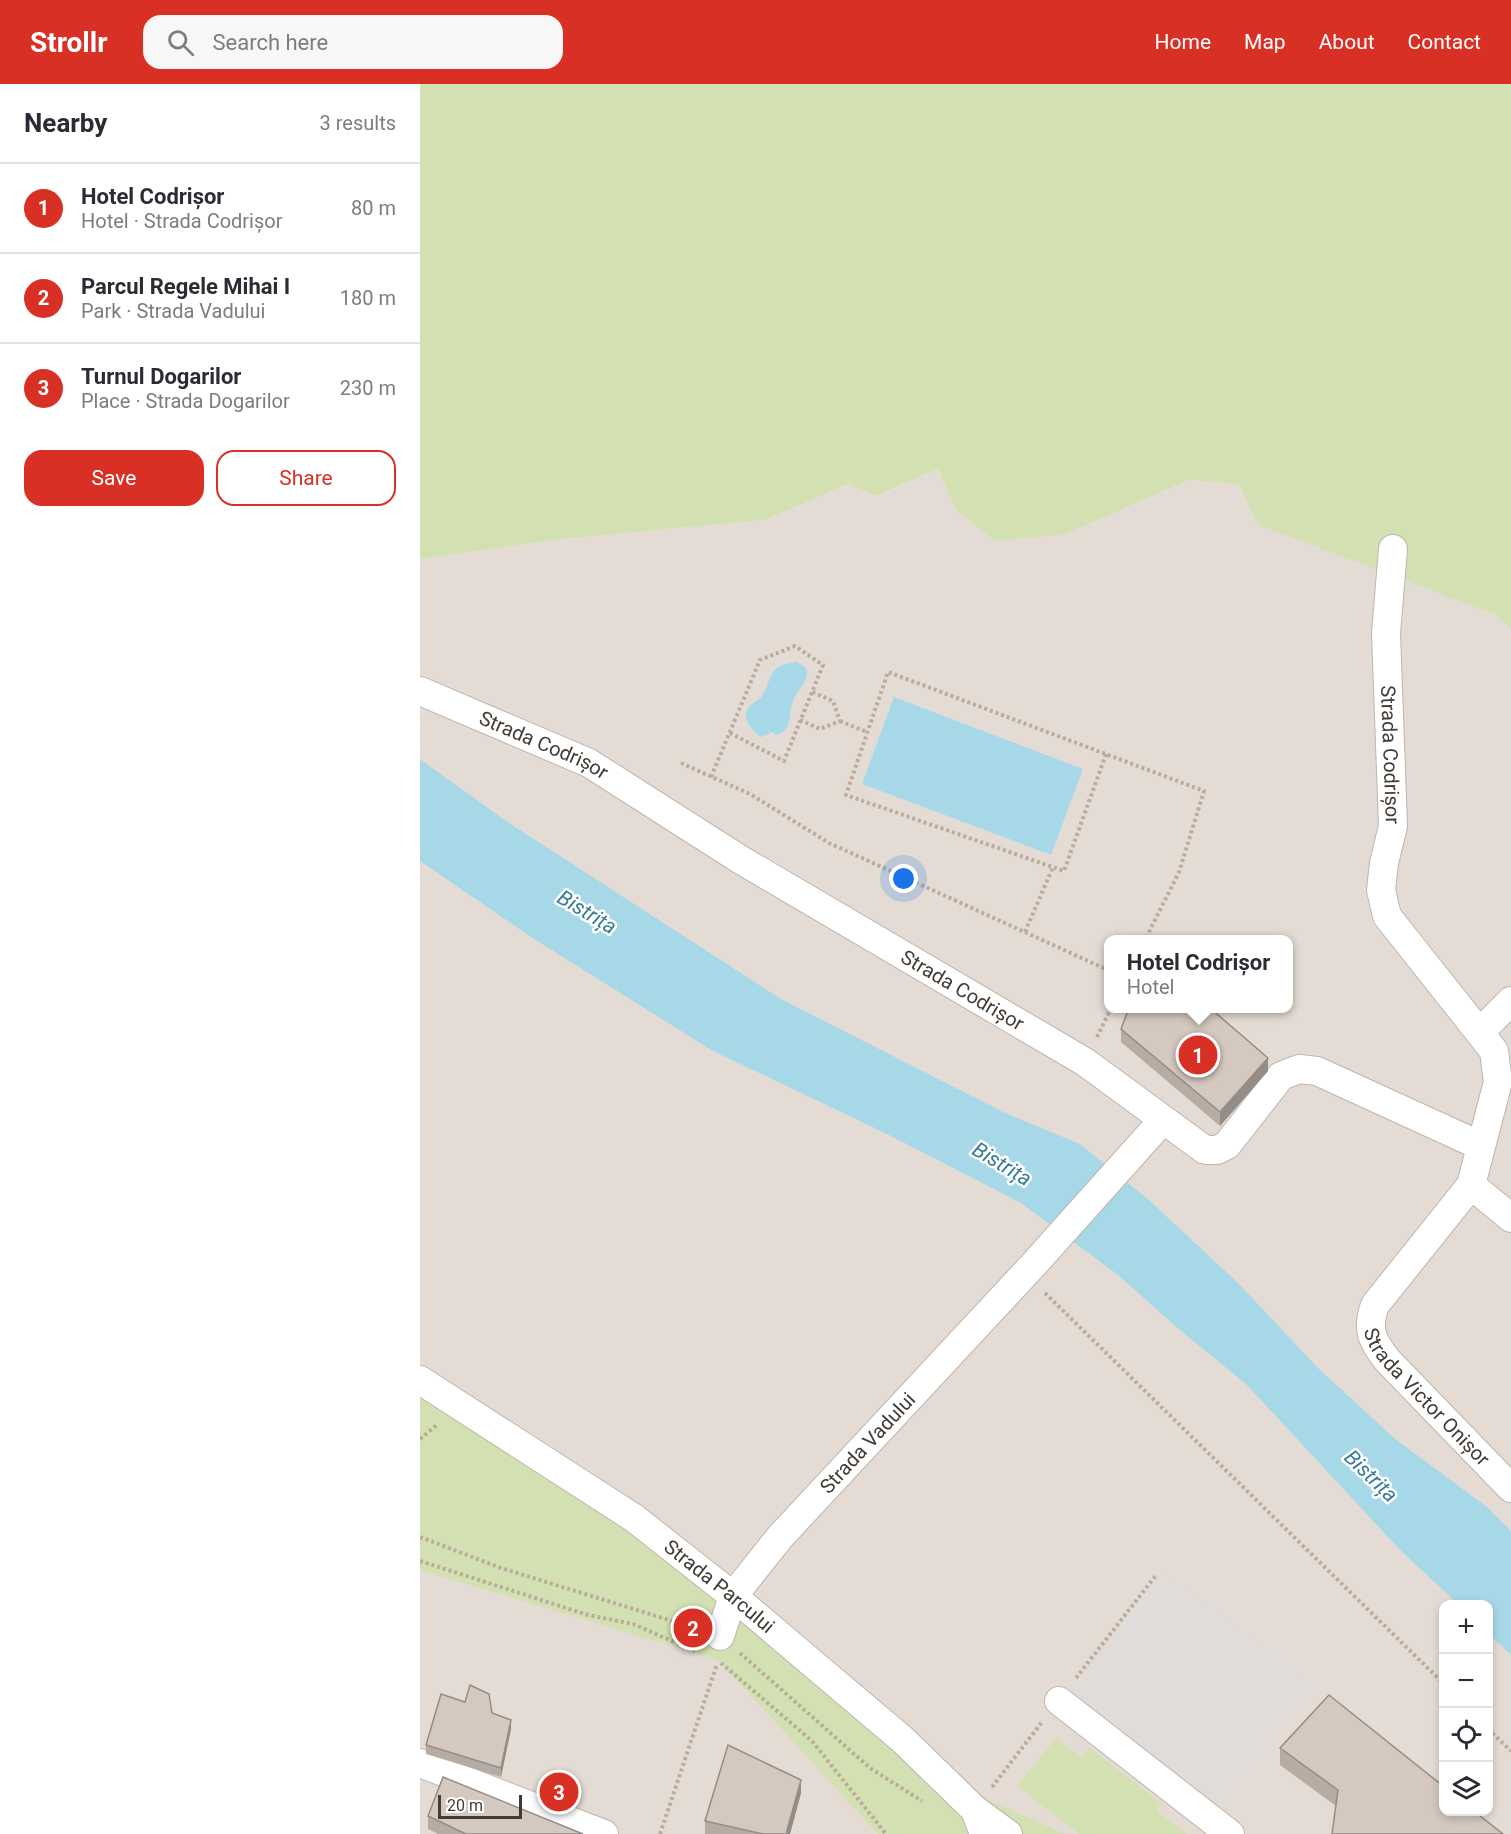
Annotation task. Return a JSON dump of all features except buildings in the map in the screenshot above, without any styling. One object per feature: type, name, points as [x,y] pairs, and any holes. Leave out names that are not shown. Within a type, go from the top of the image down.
[{"type":"street","name":"Strada Codrișor","points":[[1393,549],[1386,633],[1393,826],[1384,863],[1381,890],[1387,916],[1494,1051],[1498,1082],[1471,1185]]},
{"type":"street","name":"Strada Codrișor","points":[[420,692],[589,763],[741,860],[1085,1062],[1205,1149],[1217,1150],[1227,1145],[1281,1076],[1299,1069],[1317,1071],[1481,1146]]},
{"type":"street","points":[[1480,1032],[1511,1001]]},
{"type":"street","name":"Strada Vadului","points":[[720,1636],[733,1596],[780,1537],[1030,1269],[1163,1120]]},
{"type":"street","points":[[1471,1185],[1511,1218]]},
{"type":"street","name":"Strada Victor Onișor","points":[[1471,1185],[1375,1305],[1370,1318],[1370,1331],[1377,1347],[1388,1361],[1511,1488]]},
{"type":"street","name":"Strada Parcului","points":[[420,1380],[634,1518],[733,1596],[903,1740],[979,1822],[1008,1834]]},
{"type":"street","points":[[1059,1701],[1230,1834]]},
{"type":"street","points":[[420,1763],[604,1834]]},
{"type":"path","points":[[711,777],[760,660],[795,646],[823,665],[784,761],[730,733]]},
{"type":"path","points":[[1106,754],[1064,871],[846,795],[888,672],[1106,754],[1204,791],[1179,872],[1147,935]]},
{"type":"path","points":[[812,692],[833,701],[840,721]]},
{"type":"path","points":[[800,720],[820,729],[840,721],[867,732]]},
{"type":"path","points":[[681,764],[750,794],[829,843],[1104,968]]},
{"type":"path","points":[[1025,932],[1053,867]]},
{"type":"path","points":[[1030,1269],[1439,1680]]},
{"type":"path","points":[[420,1537],[501,1568],[720,1636],[870,1768],[926,1804]]},
{"type":"path","points":[[420,1561],[588,1615],[633,1624],[697,1651]]},
{"type":"path","points":[[660,1834],[718,1660],[812,1741],[886,1834]]},
{"type":"path","points":[[1493,1733],[1511,1751]]},
{"type":"shaded area","points":[[938,469],[956,510],[1066,534],[1189,480],[1239,484],[1494,614],[1511,629],[1511,1834],[420,1834],[420,559],[553,540],[765,520],[848,484],[877,496]]},
{"type":"shaded area","points":[[1162,1572],[1312,1681],[1207,1826],[1057,1716]]},
{"type":"green space","points":[[420,84],[1511,84],[1511,629],[1494,614],[1257,524],[1239,484],[1189,480],[1066,534],[995,541],[956,510],[938,469],[876,496],[848,484],[765,520],[553,540],[420,559]]},
{"type":"green space","points":[[420,1394],[733,1596],[984,1797],[1065,1834],[878,1834],[718,1660],[420,1570]]},
{"type":"green space","points":[[1056,1738],[1082,1758],[1089,1747],[1161,1803],[1157,1811],[1187,1834],[1079,1834],[1017,1786]]},
{"type":"water","points":[[796,662],[807,670],[807,674],[792,705],[788,724],[782,732],[776,735],[772,732],[761,737],[748,723],[746,714],[748,709],[762,696],[778,667]]},
{"type":"water","points":[[894,697],[1083,769],[1051,855],[862,784]]},
{"type":"water","name":"Bistrița","points":[[420,759],[506,821],[781,999],[1003,1112],[1080,1144],[1149,1200],[1239,1284],[1317,1367],[1394,1438],[1487,1507],[1511,1531],[1511,1655],[1493,1638],[1493,1600],[1454,1600],[1400,1550],[1247,1385],[1118,1275],[1021,1203],[887,1134],[713,1051],[531,937],[420,861]]},
{"type":"place","name":"Hotel Codrișor","points":[[1198,1055]]},
{"type":"place","name":"Parcul Regele Mihai I","points":[[693,1628]]},
{"type":"place","name":"Turnul Dogarilor","points":[[559,1792]]}]
